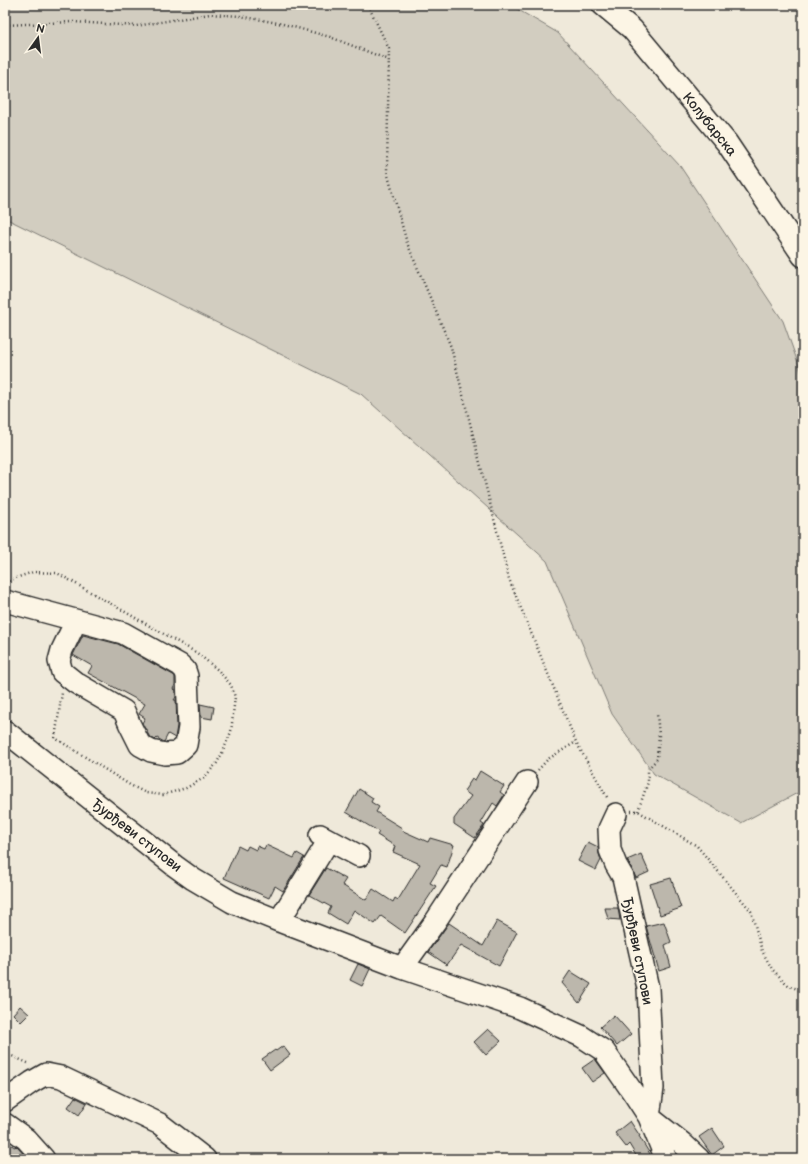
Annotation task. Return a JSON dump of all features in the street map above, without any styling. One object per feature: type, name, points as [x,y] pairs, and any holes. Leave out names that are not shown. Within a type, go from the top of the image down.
[{"type":"street","name":"Колубарска","points":[[603,5],[632,29],[727,143],[803,256]]},
{"type":"street","points":[[5,601],[123,633],[180,665],[186,670],[189,727],[186,745],[177,753],[165,754],[151,751],[140,745],[124,710],[76,683],[62,672],[59,661],[62,650],[76,621]]},
{"type":"street","name":"Ђурђеви ступови","points":[[5,731],[193,879],[232,902],[402,968],[520,1008],[581,1036],[604,1051],[634,1094],[649,1117],[666,1159]]},
{"type":"street","points":[[402,968],[435,922],[527,782]]},
{"type":"street","name":"Ђурђеви ступови","points":[[616,814],[609,829],[610,850],[623,877],[648,988],[653,1088],[649,1117]]},
{"type":"street","points":[[279,921],[324,838],[359,856]]},
{"type":"street","points":[[5,1101],[46,1074],[61,1077],[160,1124],[205,1159]]},
{"type":"street","points":[[649,1117],[682,1143],[699,1159]]},
{"type":"street","points":[[5,1124],[26,1139],[44,1159]]},
{"type":"path","points":[[368,5],[389,49],[387,172],[407,243],[451,347],[509,580],[576,742],[616,814],[626,810],[638,811],[697,846],[751,911],[762,951],[772,969],[789,986],[803,991]]},
{"type":"path","points":[[5,25],[72,22],[136,26],[210,14],[240,16],[283,24],[330,36],[389,60]]},
{"type":"path","points":[[5,586],[10,580],[33,572],[57,573],[197,653],[218,670],[232,685],[235,697],[231,732],[224,751],[217,763],[204,778],[186,788],[163,795],[155,795],[139,790],[54,738],[66,675]]},
{"type":"path","points":[[638,811],[648,782],[648,769],[657,759],[659,735],[657,714]]},
{"type":"path","points":[[527,782],[548,758],[576,742]]},
{"type":"shaded area","points":[[5,5],[510,5],[558,33],[680,166],[783,321],[803,377],[803,790],[741,823],[654,774],[612,714],[547,561],[361,394],[5,218]]},
{"type":"building","points":[[83,635],[118,644],[175,676],[175,685],[173,689],[176,690],[176,697],[174,700],[176,700],[177,726],[175,738],[168,734],[164,742],[157,738],[155,740],[149,736],[147,732],[148,730],[145,729],[142,723],[145,718],[139,714],[145,704],[88,673],[92,666],[73,655]]},
{"type":"building","points":[[200,704],[214,707],[212,719],[201,717]]},
{"type":"building","points":[[480,771],[504,786],[500,792],[504,795],[497,806],[493,803],[481,823],[484,825],[475,838],[454,824],[454,819],[471,796],[464,791],[472,779],[475,780]]},
{"type":"building","points":[[359,789],[373,798],[371,802],[379,807],[376,812],[402,828],[401,830],[428,842],[430,838],[454,845],[447,867],[441,865],[430,883],[436,886],[405,933],[381,916],[375,924],[354,910],[346,924],[328,913],[331,907],[309,895],[326,868],[346,879],[342,885],[366,900],[373,889],[393,902],[395,898],[398,900],[420,864],[393,852],[395,846],[377,835],[379,832],[346,812]]},
{"type":"building","points":[[588,842],[598,847],[601,860],[596,870],[578,861]]},
{"type":"building","points":[[266,845],[294,858],[297,853],[304,857],[283,891],[275,886],[269,898],[224,878],[238,846],[246,850],[248,846],[256,850],[257,846],[264,849]]},
{"type":"building","points":[[641,854],[649,872],[636,878],[627,860]]},
{"type":"building","points":[[671,878],[681,908],[660,915],[650,884]]},
{"type":"building","points":[[605,908],[618,908],[620,920],[608,919]]},
{"type":"building","points":[[497,921],[517,932],[499,966],[461,945],[447,965],[428,952],[449,923],[483,946]]},
{"type":"building","points":[[664,922],[671,942],[665,945],[671,967],[659,971],[646,926]]},
{"type":"building","points":[[358,964],[370,969],[362,986],[350,980]]},
{"type":"building","points":[[570,971],[591,984],[579,1003],[562,983]]},
{"type":"building","points":[[20,1006],[29,1014],[21,1022],[13,1014]]},
{"type":"building","points":[[614,1015],[631,1034],[617,1046],[600,1027]]},
{"type":"building","points":[[488,1029],[501,1041],[486,1055],[474,1042]]},
{"type":"building","points":[[283,1046],[290,1055],[270,1070],[262,1059]]},
{"type":"building","points":[[595,1059],[605,1073],[592,1082],[582,1068]]},
{"type":"building","points":[[75,1097],[87,1103],[79,1115],[68,1107]]},
{"type":"building","points":[[630,1121],[653,1159],[638,1159],[629,1144],[626,1147],[615,1133]]},
{"type":"building","points":[[712,1128],[724,1146],[712,1155],[699,1137]]},
{"type":"building","points":[[9,1144],[15,1147],[16,1146],[28,1159],[5,1159],[5,1150]]}]
